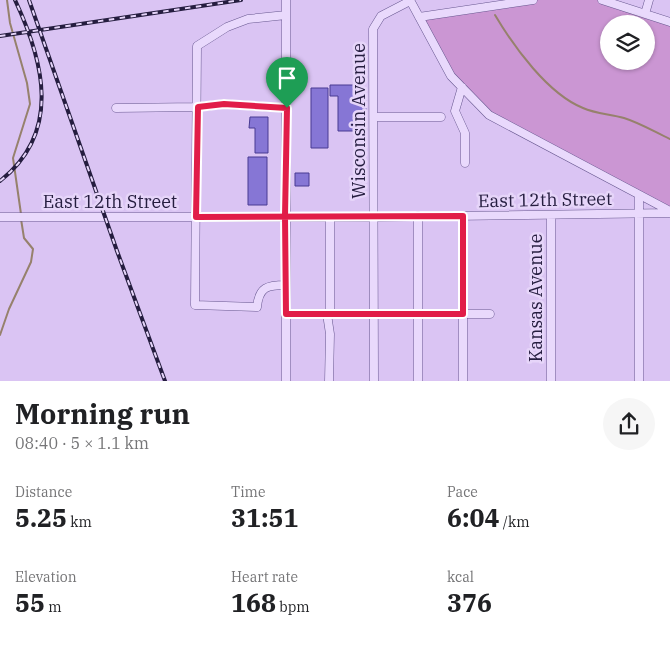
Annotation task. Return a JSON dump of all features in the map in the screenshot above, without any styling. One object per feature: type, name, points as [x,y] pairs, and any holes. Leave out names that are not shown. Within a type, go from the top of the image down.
[{"type":"street","points":[[286,0],[286,381]]},
{"type":"street","points":[[419,17],[533,0]]},
{"type":"street","points":[[602,0],[670,22]]},
{"type":"street","points":[[645,14],[649,0]]},
{"type":"street","points":[[410,1],[451,76],[489,115],[670,212]]},
{"type":"street","name":"Wisconsin Avenue","points":[[374,381],[373,29],[381,16],[410,1]]},
{"type":"street","points":[[286,15],[248,20],[227,27],[197,46],[195,306],[257,307],[258,295],[265,288],[286,285]]},
{"type":"street","points":[[462,87],[456,110],[464,130],[465,163]]},
{"type":"street","points":[[116,108],[198,107],[224,104],[287,108]]},
{"type":"street","points":[[374,117],[441,117]]},
{"type":"street","points":[[639,196],[639,381]]},
{"type":"street","name":"East 12th Street","points":[[0,217],[551,216],[670,212]]},
{"type":"street","points":[[329,381],[330,216]]},
{"type":"street","points":[[418,216],[418,381]]},
{"type":"street","points":[[463,216],[463,381]]},
{"type":"street","name":"Kansas Avenue","points":[[551,216],[551,381]]},
{"type":"street","points":[[286,314],[490,314]]},
{"type":"shaded area","points":[[533,0],[602,0],[648,15],[600,15],[600,70],[655,70],[655,17],[670,22],[670,211],[489,115],[451,76],[419,17]]},
{"type":"building","points":[[330,85],[362,85],[362,91],[357,91],[357,96],[366,96],[366,131],[338,131],[338,96],[330,96]]},
{"type":"building","points":[[311,88],[328,88],[328,148],[311,148]]},
{"type":"building","points":[[250,117],[268,117],[268,153],[255,153],[255,128],[249,128]]},
{"type":"building","points":[[248,157],[267,157],[267,205],[248,205]]},
{"type":"building","points":[[295,173],[309,173],[309,186],[295,186]]},
{"type":"waterway","points":[[7,0],[10,23],[27,83],[30,104],[13,158],[21,214]]},
{"type":"waterway","points":[[495,15],[522,55],[557,92],[588,110],[630,120],[670,139]]},
{"type":"waterway","points":[[0,335],[9,309],[31,262],[33,249],[24,238],[21,219]]},
{"type":"railway","points":[[0,181],[20,162],[33,141],[40,119],[42,95],[34,48],[15,0]]},
{"type":"railway","points":[[29,0],[117,251],[165,381]]},
{"type":"railway","points":[[0,36],[241,0]]},
{"type":"route","points":[[287,108],[224,104],[198,107],[196,217],[285,216],[374,217],[463,216],[463,314],[286,314],[285,216],[287,108]]}]
